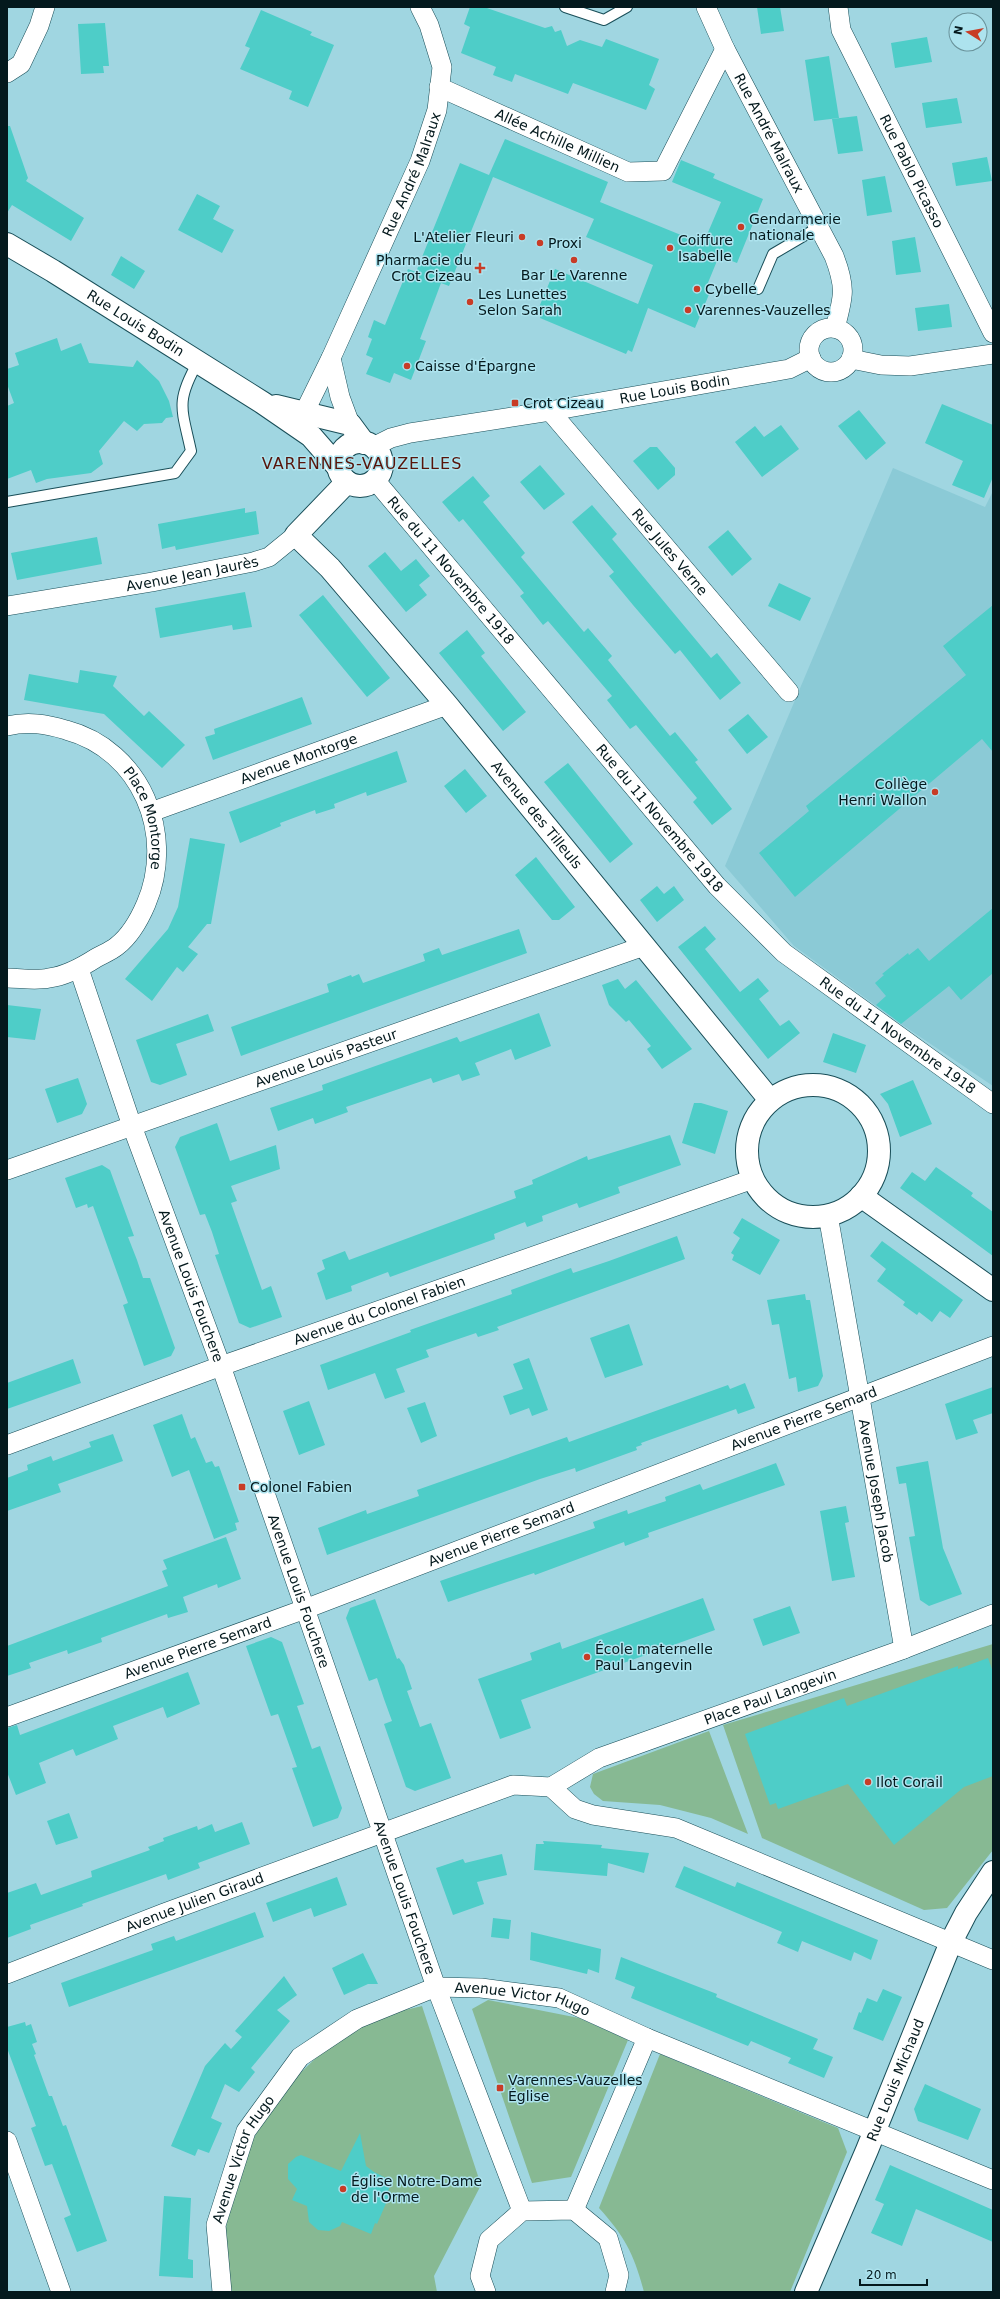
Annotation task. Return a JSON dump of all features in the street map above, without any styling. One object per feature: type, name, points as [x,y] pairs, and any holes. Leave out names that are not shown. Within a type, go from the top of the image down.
[{"type":"street","points":[[7,73],[21,64],[39,26],[45,7]]},
{"type":"street","name":"Rue André Malraux","points":[[304,413],[331,358],[420,161],[437,110],[442,67],[429,25],[420,7]]},
{"type":"street","name":"Rue André Malraux","points":[[706,7],[725,49],[834,256],[843,280],[843,301],[834,328]]},
{"type":"street","name":"Rue Pablo Picasso","points":[[838,7],[841,30],[993,333]]},
{"type":"street","name":"Allée Achille Millien","points":[[439,87],[628,172],[663,171],[725,49]]},
{"type":"street","name":"Rue Louis Bodin","points":[[7,244],[54,270],[263,403],[311,436],[342,474]]},
{"type":"street","points":[[834,328],[847,334],[851,339],[853,353],[851,359],[841,369],[827,372],[814,364],[809,352],[812,339],[822,330],[834,328]]},
{"type":"street","points":[[851,359],[881,365],[910,366],[993,354]]},
{"type":"street","points":[[331,358],[340,397],[350,424],[368,445],[378,452],[381,467],[374,480],[361,486],[342,474],[338,460],[345,448],[357,443],[368,445]]},
{"type":"street","name":"Rue Louis Bodin","points":[[368,445],[410,433],[550,411],[789,369],[811,358]]},
{"type":"street","name":"Rue Louis Bodin","points":[[263,403],[350,424]]},
{"type":"street","name":"Rue Jules Verne","points":[[550,411],[789,692]]},
{"type":"street","name":"Avenue Jean Jaurès","points":[[7,606],[152,582],[253,562],[269,557],[296,535],[342,474]]},
{"type":"street","name":"Rue du 11 Novembre 1918","points":[[374,480],[717,886],[784,953],[993,1104]]},
{"type":"street","name":"Avenue des Tilleuls","points":[[296,535],[330,568],[447,706],[770,1100]]},
{"type":"street","name":"Avenue Montorge","points":[[151,812],[447,706]]},
{"type":"street","name":"Place Montorge","points":[[7,726],[30,723],[46,724],[82,734],[114,754],[139,783],[151,812],[158,852],[153,886],[140,918],[118,945],[78,969],[49,979],[7,978]]},
{"type":"street","name":"Avenue Louis Pasteur","points":[[7,1170],[644,946]]},
{"type":"street","name":"Avenue Louis Fouchere","points":[[78,969],[132,1126],[221,1366],[436,1986],[522,2211]]},
{"type":"street","points":[[811,1084],[833,1087],[852,1097],[868,1114],[874,1127],[877,1134],[879,1156],[873,1177],[861,1196],[846,1208],[828,1215],[806,1216],[784,1210],[766,1197],[753,1179],[747,1158],[748,1136],[756,1117],[770,1100],[789,1089],[811,1084]]},
{"type":"street","name":"Avenue du Colonel Fabien","points":[[7,1445],[221,1366],[753,1179]]},
{"type":"street","points":[[861,1196],[993,1290]]},
{"type":"street","name":"Avenue Joseph Jacob","points":[[828,1215],[904,1649]]},
{"type":"street","name":"Avenue Pierre Semard","points":[[7,1717],[305,1609],[993,1346]]},
{"type":"street","name":"Place Paul Langevin","points":[[550,1787],[599,1758],[904,1649],[993,1614]]},
{"type":"street","points":[[382,1832],[513,1785],[550,1787],[574,1808],[593,1814],[676,1828],[993,1960]]},
{"type":"street","name":"Avenue Julien Giraud","points":[[7,1974],[164,1913],[382,1832]]},
{"type":"street","name":"Rue Louis Michaud","points":[[806,2292],[875,2132],[952,1942],[966,1913],[993,1872]]},
{"type":"street","name":"Avenue Victor Hugo","points":[[222,2292],[216,2225],[246,2131],[300,2057],[357,2019],[436,1986],[481,1988],[559,1998],[647,2038],[993,2180]]},
{"type":"street","points":[[574,2210],[647,2038]]},
{"type":"street","points":[[7,2141],[62,2292]]},
{"type":"street","points":[[486,2292],[480,2276],[490,2240],[522,2211],[574,2210],[608,2238],[619,2274],[615,2292]]},
{"type":"lane","points":[[565,7],[604,20],[627,7]]},
{"type":"lane","points":[[758,289],[773,254],[819,227]]},
{"type":"lane","points":[[7,502],[175,473],[191,451],[180,404],[187,382],[198,362]]},
{"type":"shaded area","points":[[893,468],[985,507],[993,491],[993,1086],[901,1024],[794,946],[725,866]]},
{"type":"green space","name":"Ilot Corail","points":[[993,1644],[993,1850],[947,1908],[924,1910],[762,1838],[723,1725]]},
{"type":"green space","points":[[709,1731],[748,1834],[711,1818],[660,1805],[603,1801],[594,1794],[590,1787],[593,1774]]},
{"type":"green space","points":[[488,2000],[579,2018],[628,2040],[571,2177],[532,2183],[472,2009]]},
{"type":"green space","points":[[422,2006],[481,2185],[434,2276],[437,2292],[231,2292],[225,2259],[227,2224],[233,2190],[245,2158],[260,2127],[279,2098],[302,2071],[328,2048],[356,2028],[371,2020],[388,2014]]},
{"type":"green space","points":[[660,2054],[838,2128],[847,2152],[790,2292],[644,2292],[628,2247],[616,2228],[599,2208]]},
{"type":"building","points":[[470,7],[484,7],[545,28],[552,26],[555,32],[561,30],[567,46],[580,40],[602,47],[606,39],[659,59],[649,85],[655,89],[646,110],[573,83],[568,94],[515,74],[512,82],[493,75],[496,67],[461,53],[470,27],[464,24]]},
{"type":"building","points":[[757,7],[780,7],[784,31],[761,34]]},
{"type":"building","points":[[261,10],[312,32],[310,35],[334,45],[308,107],[289,99],[292,91],[240,69],[250,48],[245,46]]},
{"type":"building","points":[[105,23],[109,66],[103,66],[104,73],[81,74],[78,24]]},
{"type":"building","points":[[927,37],[932,62],[895,68],[891,43]]},
{"type":"building","points":[[829,56],[839,118],[814,121],[805,60]]},
{"type":"building","points":[[957,98],[962,123],[926,128],[922,103]]},
{"type":"building","points":[[857,116],[863,151],[838,154],[832,119]]},
{"type":"building","points":[[7,126],[10,126],[28,178],[26,181],[84,218],[71,241],[12,205],[7,213]]},
{"type":"building","points":[[505,139],[608,182],[600,202],[703,244],[721,202],[672,182],[681,160],[715,174],[713,178],[763,199],[737,263],[719,256],[705,290],[710,292],[695,328],[648,308],[632,352],[628,350],[626,354],[540,318],[541,314],[537,312],[555,269],[638,304],[653,265],[586,237],[594,219],[493,177],[449,286],[441,283],[420,339],[426,341],[411,380],[394,373],[390,383],[366,374],[373,358],[366,355],[372,339],[368,337],[374,320],[385,325],[408,269],[416,272],[460,163],[489,175]]},
{"type":"building","points":[[987,157],[992,181],[956,186],[952,163]]},
{"type":"building","points":[[885,176],[892,212],[867,216],[862,180]]},
{"type":"building","points":[[197,194],[220,206],[213,219],[234,230],[222,253],[178,230]]},
{"type":"building","points":[[915,237],[921,272],[896,275],[892,241]]},
{"type":"building","points":[[121,256],[145,271],[134,289],[111,275]]},
{"type":"building","points":[[949,304],[952,327],[918,331],[915,308]]},
{"type":"building","points":[[57,338],[61,351],[81,343],[89,363],[133,367],[137,360],[159,381],[169,401],[173,417],[166,418],[162,423],[144,424],[137,431],[124,421],[99,451],[103,464],[91,473],[47,479],[36,483],[31,470],[7,479],[7,406],[14,403],[7,384],[7,369],[19,365],[15,353]]},
{"type":"building","points":[[942,404],[993,425],[993,477],[984,498],[952,485],[963,461],[925,443]]},
{"type":"building","points":[[859,410],[886,443],[866,460],[838,426]]},
{"type":"building","points":[[781,425],[799,449],[762,477],[735,442],[755,426],[764,437]]},
{"type":"building","points":[[650,447],[657,447],[675,468],[675,475],[658,490],[633,461]]},
{"type":"building","points":[[540,465],[565,494],[544,510],[520,482]]},
{"type":"building","points":[[473,476],[490,496],[483,502],[525,553],[521,557],[584,632],[588,628],[612,656],[608,660],[670,736],[675,732],[698,760],[695,762],[732,809],[712,825],[693,802],[697,798],[636,725],[630,729],[607,700],[612,696],[548,621],[543,625],[520,596],[524,593],[463,519],[459,522],[442,502]]},
{"type":"building","points":[[592,505],[617,534],[612,539],[711,658],[717,653],[741,683],[720,700],[680,650],[675,654],[633,605],[609,576],[614,572],[572,522]]},
{"type":"building","points":[[245,508],[245,513],[256,511],[259,534],[176,550],[175,546],[162,549],[158,524]]},
{"type":"building","points":[[728,530],[752,559],[732,576],[708,547]]},
{"type":"building","points":[[97,537],[102,564],[17,580],[11,553]]},
{"type":"building","points":[[385,552],[401,571],[416,559],[430,576],[419,585],[427,595],[406,612],[368,566]]},
{"type":"building","points":[[779,583],[811,598],[800,621],[768,606]]},
{"type":"building","points":[[245,592],[252,627],[233,630],[232,625],[160,638],[155,608]]},
{"type":"building","points":[[323,595],[390,678],[367,697],[299,615]]},
{"type":"building","points":[[993,605],[993,752],[982,739],[795,897],[759,853],[809,811],[806,806],[966,675],[943,646]]},
{"type":"building","points":[[467,630],[485,653],[481,656],[526,712],[503,731],[439,653]]},
{"type":"building","points":[[80,670],[117,676],[113,686],[144,716],[149,711],[185,745],[162,768],[104,714],[24,700],[29,674],[78,683]]},
{"type":"building","points":[[302,697],[312,724],[213,760],[205,737],[215,734],[214,729]]},
{"type":"building","points":[[748,714],[768,737],[747,754],[728,730]]},
{"type":"building","points":[[397,751],[407,782],[367,796],[366,792],[334,804],[335,808],[316,814],[315,810],[280,823],[281,826],[240,843],[229,812]]},
{"type":"building","points":[[568,763],[633,844],[610,863],[544,782]]},
{"type":"building","points":[[465,769],[487,796],[466,813],[444,786]]},
{"type":"building","points":[[190,838],[225,844],[211,924],[207,924],[188,947],[198,954],[183,972],[177,967],[152,1001],[125,979],[168,929],[178,907]]},
{"type":"building","points":[[536,857],[575,907],[559,920],[552,920],[515,875]]},
{"type":"building","points":[[657,886],[664,894],[674,886],[684,900],[657,922],[640,900]]},
{"type":"building","points":[[993,908],[993,973],[961,1000],[949,986],[901,1024],[876,1005],[886,996],[875,983],[884,975],[882,974],[908,953],[909,955],[918,948],[929,961]]},
{"type":"building","points":[[705,926],[716,939],[705,949],[740,992],[758,978],[769,991],[759,999],[780,1026],[789,1020],[800,1033],[768,1059],[678,947]]},
{"type":"building","points":[[519,929],[527,953],[241,1056],[231,1027],[329,992],[327,984],[351,975],[352,977],[359,974],[363,983],[425,961],[423,954],[439,948],[442,955]]},
{"type":"building","points":[[618,979],[625,989],[636,980],[692,1049],[662,1069],[647,1049],[651,1046],[629,1020],[626,1022],[609,1005],[602,985]]},
{"type":"building","points":[[7,1005],[41,1009],[35,1040],[7,1037]]},
{"type":"building","points":[[539,1013],[551,1046],[515,1060],[511,1049],[475,1063],[480,1075],[462,1081],[459,1074],[433,1083],[431,1078],[346,1107],[348,1112],[315,1124],[313,1118],[278,1131],[270,1108],[323,1090],[322,1085],[457,1037],[460,1042]]},
{"type":"building","points":[[208,1014],[214,1031],[176,1044],[187,1075],[160,1085],[151,1082],[136,1040]]},
{"type":"building","points":[[833,1033],[866,1045],[856,1073],[823,1062]]},
{"type":"building","points":[[78,1078],[87,1104],[82,1114],[57,1123],[45,1089]]},
{"type":"building","points":[[913,1080],[932,1124],[900,1137],[888,1104],[880,1094]]},
{"type":"building","points":[[694,1103],[701,1103],[728,1111],[715,1154],[682,1143]]},
{"type":"building","points":[[217,1123],[230,1161],[276,1145],[280,1169],[231,1186],[237,1201],[231,1203],[262,1290],[271,1286],[282,1317],[250,1328],[239,1323],[215,1255],[219,1254],[212,1232],[205,1214],[200,1215],[175,1147],[180,1137]]},
{"type":"building","points":[[670,1135],[681,1165],[618,1187],[620,1193],[579,1208],[577,1203],[542,1216],[543,1221],[527,1227],[525,1222],[494,1234],[495,1239],[390,1277],[388,1272],[351,1286],[352,1291],[326,1300],[317,1273],[325,1269],[322,1260],[345,1251],[349,1260],[516,1198],[514,1191],[533,1184],[532,1180],[587,1156],[588,1160]]},
{"type":"building","points":[[102,1165],[110,1170],[134,1236],[128,1237],[143,1278],[150,1278],[175,1348],[171,1356],[144,1366],[123,1305],[128,1303],[93,1206],[88,1208],[87,1204],[76,1208],[65,1178]]},
{"type":"building","points":[[936,1167],[973,1193],[971,1196],[993,1212],[993,1256],[900,1188],[912,1172],[925,1181]]},
{"type":"building","points":[[742,1218],[780,1240],[760,1275],[732,1260],[734,1255],[731,1253],[740,1238],[733,1233]]},
{"type":"building","points":[[677,1236],[685,1259],[497,1327],[499,1330],[478,1337],[476,1333],[426,1350],[429,1357],[396,1369],[405,1392],[385,1399],[375,1373],[328,1390],[320,1365],[411,1332],[410,1330],[512,1294],[511,1290],[571,1268],[573,1273]]},
{"type":"building","points":[[882,1241],[963,1300],[950,1318],[940,1311],[932,1322],[919,1312],[917,1315],[903,1305],[905,1302],[877,1281],[886,1269],[870,1256]]},
{"type":"building","points":[[805,1294],[806,1300],[810,1300],[823,1376],[818,1386],[798,1392],[796,1377],[789,1379],[779,1324],[772,1325],[767,1300]]},
{"type":"building","points":[[629,1324],[643,1365],[605,1378],[590,1338]]},
{"type":"building","points":[[529,1358],[548,1410],[532,1416],[529,1408],[510,1415],[503,1396],[523,1389],[513,1364]]},
{"type":"building","points":[[73,1359],[81,1383],[7,1409],[7,1383]]},
{"type":"building","points":[[745,1383],[755,1408],[738,1414],[736,1409],[641,1443],[642,1445],[636,1447],[637,1450],[576,1472],[575,1468],[540,1479],[327,1555],[318,1528],[366,1510],[367,1514],[419,1496],[417,1490],[567,1437],[569,1442],[728,1385],[730,1389]]},
{"type":"building","points":[[993,1387],[993,1413],[973,1420],[978,1433],[956,1440],[945,1404]]},
{"type":"building","points":[[309,1401],[325,1445],[299,1455],[283,1411]]},
{"type":"building","points":[[425,1402],[437,1436],[421,1443],[407,1408]]},
{"type":"building","points":[[182,1414],[191,1439],[195,1437],[206,1463],[212,1461],[215,1467],[219,1466],[239,1522],[235,1523],[237,1530],[214,1539],[189,1470],[172,1477],[153,1425]]},
{"type":"building","points":[[113,1434],[123,1461],[58,1484],[61,1492],[7,1511],[7,1478],[28,1470],[27,1465],[51,1456],[53,1461],[91,1447],[89,1442]]},
{"type":"building","points":[[928,1461],[943,1548],[962,1594],[929,1606],[920,1600],[909,1537],[915,1536],[906,1483],[899,1484],[896,1467]]},
{"type":"building","points":[[776,1463],[785,1485],[648,1533],[649,1537],[625,1546],[624,1542],[535,1575],[534,1573],[448,1602],[440,1581],[595,1528],[593,1522],[627,1510],[628,1514],[666,1501],[665,1497],[700,1484],[703,1490]]},
{"type":"building","points":[[846,1506],[849,1522],[845,1523],[855,1577],[832,1581],[820,1511]]},
{"type":"building","points":[[226,1537],[241,1579],[218,1588],[217,1584],[183,1597],[188,1612],[168,1618],[167,1614],[101,1638],[102,1642],[68,1654],[67,1650],[29,1663],[31,1668],[7,1676],[7,1646],[168,1586],[162,1571],[167,1569],[163,1560]]},
{"type":"building","points":[[703,1598],[715,1630],[521,1700],[531,1728],[500,1739],[478,1679],[532,1660],[530,1653],[560,1642],[562,1649]]},
{"type":"building","points":[[375,1599],[397,1659],[399,1658],[404,1665],[412,1689],[407,1691],[420,1727],[431,1723],[451,1778],[415,1791],[406,1787],[384,1724],[392,1721],[377,1678],[369,1681],[346,1618],[350,1608]]},
{"type":"building","points":[[790,1606],[800,1633],[763,1646],[753,1619]]},
{"type":"building","points":[[271,1637],[282,1642],[304,1704],[297,1706],[312,1749],[320,1746],[342,1808],[338,1818],[313,1827],[292,1768],[297,1767],[278,1714],[271,1716],[246,1646]]},
{"type":"building","points":[[988,1658],[993,1672],[993,1776],[964,1787],[894,1845],[848,1784],[778,1809],[776,1803],[770,1805],[745,1734],[844,1698],[847,1706],[958,1666],[958,1669]]},
{"type":"building","points":[[188,1672],[200,1704],[167,1718],[163,1707],[113,1726],[118,1739],[76,1756],[73,1749],[39,1763],[46,1783],[16,1795],[7,1772],[7,1728],[17,1725],[20,1735]]},
{"type":"building","points":[[69,1813],[78,1838],[56,1845],[47,1821]]},
{"type":"building","points":[[242,1822],[250,1844],[198,1863],[200,1868],[168,1880],[166,1874],[82,1904],[83,1906],[30,1925],[31,1929],[7,1938],[7,1893],[36,1883],[41,1895],[92,1877],[91,1871],[150,1850],[148,1847],[164,1841],[163,1838],[197,1826],[198,1830],[212,1824],[215,1832]]},
{"type":"building","points":[[543,1841],[602,1845],[601,1848],[649,1853],[644,1873],[608,1863],[607,1876],[534,1870],[536,1844],[544,1844]]},
{"type":"building","points":[[502,1854],[507,1875],[477,1882],[484,1904],[453,1915],[436,1868],[463,1859],[465,1863]]},
{"type":"building","points":[[684,1866],[735,1887],[737,1882],[878,1940],[871,1960],[854,1952],[851,1961],[802,1941],[798,1952],[777,1943],[782,1932],[675,1887]]},
{"type":"building","points":[[337,1877],[347,1905],[314,1917],[311,1908],[273,1922],[266,1903]]},
{"type":"building","points":[[255,1912],[264,1937],[69,2007],[61,1983],[153,1950],[151,1944],[174,1936],[176,1941]]},
{"type":"building","points":[[493,1918],[511,1920],[509,1939],[491,1937]]},
{"type":"building","points":[[531,1932],[601,1949],[599,1973],[588,1969],[587,1974],[530,1960]]},
{"type":"building","points":[[363,1953],[378,1984],[368,1984],[344,1995],[332,1968]]},
{"type":"building","points":[[621,1957],[717,1994],[716,1997],[818,2039],[813,2049],[833,2057],[824,2078],[788,2063],[791,2058],[751,2041],[748,2046],[631,1998],[635,1987],[615,1979]]},
{"type":"building","points":[[284,1976],[297,1995],[277,2010],[290,2021],[251,2068],[255,2072],[239,2092],[225,2084],[211,2118],[222,2123],[209,2153],[198,2149],[195,2156],[171,2146],[205,2066],[225,2043],[231,2049],[242,2037],[235,2031]]},
{"type":"building","points":[[883,1989],[902,1997],[883,2041],[853,2029],[859,2012],[861,2013],[867,1998],[877,2002]]},
{"type":"building","points":[[25,2022],[26,2026],[31,2024],[37,2042],[32,2044],[36,2054],[34,2055],[49,2096],[52,2096],[63,2126],[66,2125],[107,2241],[77,2252],[64,2218],[71,2215],[52,2164],[45,2166],[31,2128],[36,2126],[7,2048],[7,2027]]},
{"type":"building","points":[[925,2084],[981,2109],[968,2140],[918,2121],[914,2109]]},
{"type":"building","name":"Église Notre-Dame de l'Orme","points":[[360,2133],[366,2166],[392,2181],[388,2191],[391,2192],[371,2234],[342,2222],[340,2226],[329,2231],[318,2230],[309,2222],[307,2206],[292,2200],[297,2189],[288,2179],[288,2164],[296,2157],[301,2155],[341,2171]]},
{"type":"building","points":[[890,2165],[993,2210],[993,2242],[916,2209],[902,2246],[871,2233],[884,2204],[875,2200]]},
{"type":"building","points":[[164,2196],[191,2198],[188,2259],[193,2260],[193,2278],[159,2276]]},
{"type":"place","name":"Gendarmerie nationale","points":[[741,227]]},
{"type":"place","name":"L'Atelier Fleuri","points":[[522,237]]},
{"type":"place","name":"Proxi","points":[[540,243]]},
{"type":"place","name":"Coiffure Isabelle","points":[[670,248]]},
{"type":"place","name":"Bar Le Varenne","points":[[574,260]]},
{"type":"place","name":"Pharmacie du Crot Cizeau","points":[[480,268]]},
{"type":"place","name":"Cybelle","points":[[697,289]]},
{"type":"place","name":"Les Lunettes Selon Sarah","points":[[470,302]]},
{"type":"place","name":"Varennes-Vauzelles","points":[[688,310]]},
{"type":"place","name":"Caisse d'Épargne","points":[[407,366]]},
{"type":"place","name":"Crot Cizeau","points":[[515,403]]},
{"type":"place","name":"Collège Henri Wallon","points":[[935,792]]},
{"type":"place","name":"Colonel Fabien","points":[[242,1487]]},
{"type":"place","name":"École maternelle Paul Langevin","points":[[587,1657]]},
{"type":"place","name":"Ilot Corail","points":[[868,1782]]},
{"type":"place","name":"Varennes-Vauzelles Église","points":[[500,2088]]},
{"type":"place","name":"Église Notre-Dame de l'Orme","points":[[343,2189]]},
{"type":"district","name":"VARENNES-VAUZELLES","points":[[362,463]]}]
